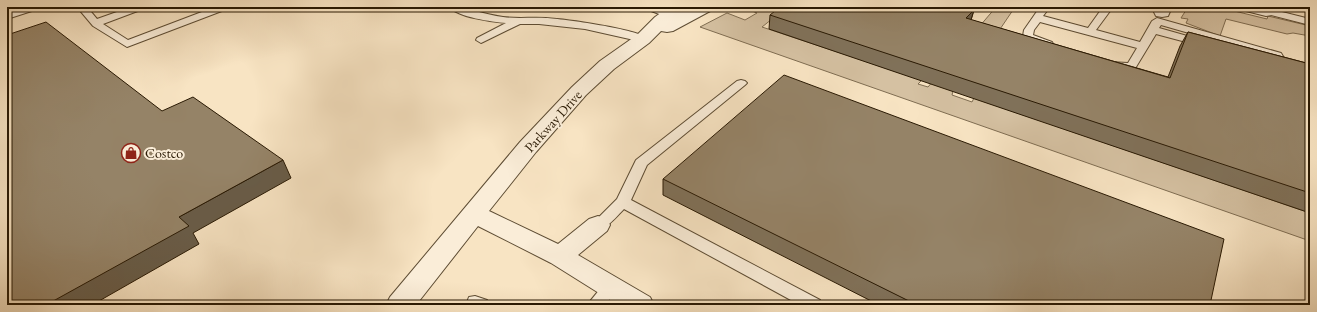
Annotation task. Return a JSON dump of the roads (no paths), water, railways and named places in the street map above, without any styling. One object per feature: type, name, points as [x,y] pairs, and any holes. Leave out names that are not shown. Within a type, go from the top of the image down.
[{"type":"street","name":"Parkway Drive","points":[[643,39],[706,7]]},
{"type":"street","points":[[1248,7],[1266,11]]},
{"type":"street","name":"Parkway Drive","points":[[400,305],[528,147],[579,91],[607,65],[643,39],[675,11]]},
{"type":"street","points":[[474,214],[560,256],[603,296],[640,305]]},
{"type":"street","points":[[560,256],[598,224]]},
{"type":"lane","points":[[7,16],[35,7]]},
{"type":"lane","points":[[82,7],[85,14],[127,44],[224,7]]},
{"type":"lane","points":[[96,23],[140,7]]},
{"type":"lane","points":[[454,7],[465,12],[493,18],[518,21],[549,21],[622,33],[643,39]]},
{"type":"lane","points":[[649,7],[675,11]]},
{"type":"lane","points":[[1045,7],[1030,30],[1028,36],[1059,47]]},
{"type":"lane","points":[[1090,32],[1108,7]]},
{"type":"lane","points":[[1266,11],[1310,22]]},
{"type":"lane","points":[[1038,18],[1143,46]]},
{"type":"lane","points":[[1159,18],[1277,55],[1282,63],[1274,63],[1159,18]]},
{"type":"lane","points":[[1102,61],[1127,67],[1132,65],[1159,18]]},
{"type":"lane","points":[[481,40],[518,21]]},
{"type":"lane","points":[[598,224],[622,202],[641,163],[741,83]]},
{"type":"lane","points":[[622,202],[814,305]]},
{"type":"place","name":"Costco","points":[[131,153]]}]
